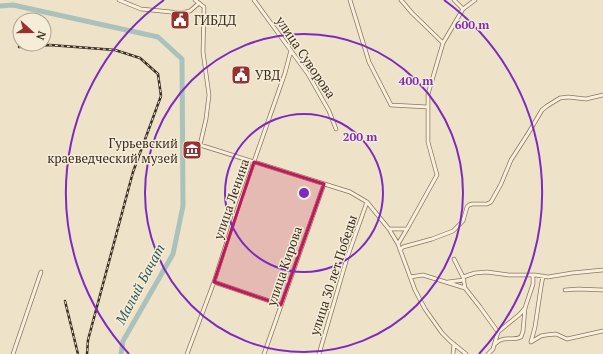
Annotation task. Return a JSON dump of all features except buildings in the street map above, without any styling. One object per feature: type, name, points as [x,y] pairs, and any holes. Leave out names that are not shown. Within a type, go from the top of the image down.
[{"type":"street","points":[[119,0],[141,9],[181,13],[190,11],[199,3]]},
{"type":"street","points":[[195,0],[204,7],[203,52],[209,95],[206,119],[200,145],[350,192],[367,202],[389,229],[398,244],[420,302],[428,316],[442,333],[466,354]]},
{"type":"street","name":"улица Суворова","points":[[254,0],[308,74],[336,128]]},
{"type":"street","points":[[350,0],[369,62],[392,105],[428,107]]},
{"type":"street","points":[[402,0],[412,13],[443,43]]},
{"type":"street","points":[[454,0],[463,9]]},
{"type":"street","points":[[398,244],[437,175],[428,142],[428,94],[443,43],[463,9],[475,0]]},
{"type":"street","name":"улица Ленина","points":[[187,354],[214,282],[237,210],[286,73],[290,50]]},
{"type":"street","points":[[400,250],[409,245],[432,239],[453,231],[463,221],[467,207],[472,204],[487,204],[491,202],[501,184],[511,160],[542,110],[547,106],[564,97],[586,99],[603,95]]},
{"type":"street","name":"улица Кирова","points":[[264,354],[324,184]]},
{"type":"street","name":"улица 30 лет Победы","points":[[318,354],[347,258],[367,202]]},
{"type":"street","points":[[389,229],[406,229]]},
{"type":"street","points":[[454,259],[463,278],[465,288],[498,332]]},
{"type":"street","points":[[446,282],[480,272],[548,277],[603,270]]},
{"type":"street","points":[[13,354],[41,272]]},
{"type":"street","points":[[410,277],[421,275],[465,288]]},
{"type":"street","points":[[494,345],[502,339],[518,339],[522,336],[525,308],[533,284],[533,275]]},
{"type":"street","points":[[543,276],[540,287],[535,327],[531,342],[541,336],[546,335],[556,334],[567,338],[603,331]]},
{"type":"street","points":[[214,282],[281,305]]},
{"type":"street","points":[[565,290],[578,288],[603,290]]},
{"type":"street","points":[[488,354],[493,349],[498,332],[525,308]]},
{"type":"street","points":[[453,354],[454,344]]},
{"type":"highlighted area","points":[[254,162],[324,184],[281,305],[214,282]]},
{"type":"waterway","name":"Малый Бачат","points":[[0,6],[13,5],[158,37],[182,59],[183,206],[173,254],[123,341],[121,354]]},
{"type":"railway","points":[[52,45],[115,50],[140,58],[158,74],[161,96],[133,172],[88,340],[87,354]]},
{"type":"railway","points":[[65,301],[78,354]]},
{"type":"place","name":"ГИБДД","points":[[180,20]]},
{"type":"place","name":"УВД","points":[[241,75]]},
{"type":"place","name":"Гурьевский краеведческий музей","points":[[192,150]]}]
